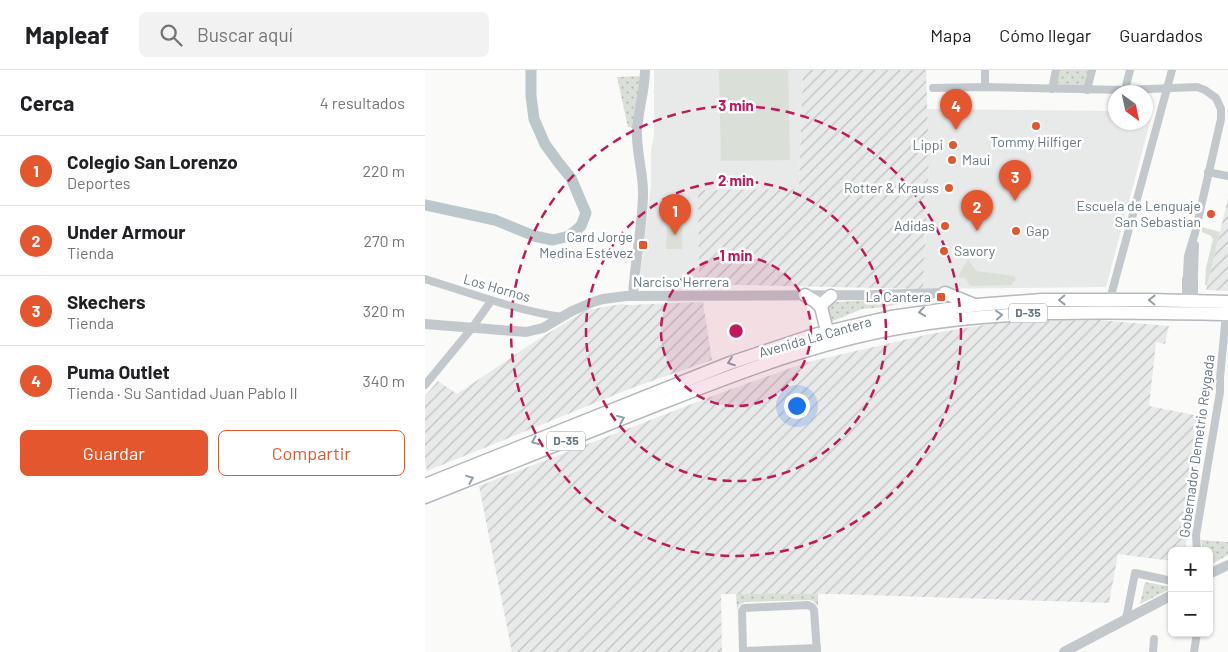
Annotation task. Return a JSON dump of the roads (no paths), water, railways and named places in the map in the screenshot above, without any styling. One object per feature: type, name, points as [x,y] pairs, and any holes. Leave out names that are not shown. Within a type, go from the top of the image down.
[{"type":"highway","points":[[945,293],[977,305]]},
{"type":"highway","points":[[945,293],[951,298],[952,314]]},
{"type":"highway","points":[[805,295],[821,307],[832,337]]},
{"type":"highway","points":[[821,307],[831,296]]},
{"type":"highway","name":"Avenida La Cantera","points":[[952,314],[977,305],[1041,300],[1111,300],[1227,310]]},
{"type":"highway","name":"Avenida La Cantera","points":[[425,497],[738,373],[891,317],[1190,307]]},
{"type":"highway","name":"Avenida La Cantera","points":[[425,485],[730,362],[779,346],[832,337]]},
{"type":"street","points":[[633,295],[643,197],[637,132],[645,70]]},
{"type":"street","points":[[985,70],[985,87]]},
{"type":"street","points":[[1052,89],[1056,70]]},
{"type":"street","points":[[1087,90],[1092,70]]},
{"type":"street","points":[[1126,85],[1130,70]]},
{"type":"street","points":[[1111,300],[1172,70]]},
{"type":"street","points":[[933,88],[985,87],[1108,90]]},
{"type":"street","points":[[1153,89],[1197,87],[1216,98],[1224,108],[1195,234],[1190,277],[1190,307]]},
{"type":"street","points":[[1208,172],[1228,176]]},
{"type":"street","name":"Los Hornos","points":[[425,279],[491,301],[562,317]]},
{"type":"street","name":"Narciso Herrera","points":[[425,324],[526,332],[543,328],[593,302],[633,295],[831,296],[945,293]]},
{"type":"street","points":[[425,385],[472,328],[491,301]]},
{"type":"street","name":"Gobernador Demetrio Reygada","points":[[1197,547],[1196,535],[1220,392],[1227,310]]},
{"type":"street","points":[[1213,572],[1228,565]]},
{"type":"street","points":[[1126,619],[1135,573],[1168,581]]},
{"type":"street","points":[[1064,652],[1168,597]]},
{"type":"street","points":[[810,605],[814,610],[817,650],[743,652],[742,611],[745,607],[810,605]]},
{"type":"street","points":[[1194,652],[1196,637]]},
{"type":"street","points":[[1153,652],[1155,639]]},
{"type":"waterway","points":[[425,205],[495,220],[534,236],[553,240],[569,236],[581,226],[586,213],[571,178],[545,144],[534,119],[531,96],[531,70]]},
{"type":"place","name":"Tommy Hilfiger","points":[[1036,126]]},
{"type":"place","name":"Puma Outlet","points":[[956,130]]},
{"type":"place","name":"Lippi","points":[[953,145]]},
{"type":"place","name":"Maui","points":[[952,160]]},
{"type":"place","name":"Rotter & Krauss","points":[[949,188]]},
{"type":"place","name":"Skechers","points":[[1015,201]]},
{"type":"place","name":"Escuela de Lenguaje San Sebastian","points":[[1211,214]]},
{"type":"place","name":"Adidas","points":[[945,226]]},
{"type":"place","name":"Under Armour","points":[[977,231]]},
{"type":"place","name":"Gap","points":[[1016,231]]},
{"type":"place","name":"Colegio San Lorenzo","points":[[675,235]]},
{"type":"place","name":"Card Jorge Medina Estévez","points":[[643,245]]},
{"type":"place","name":"Savory","points":[[944,251]]},
{"type":"place","name":"La Cantera","points":[[941,297]]}]
